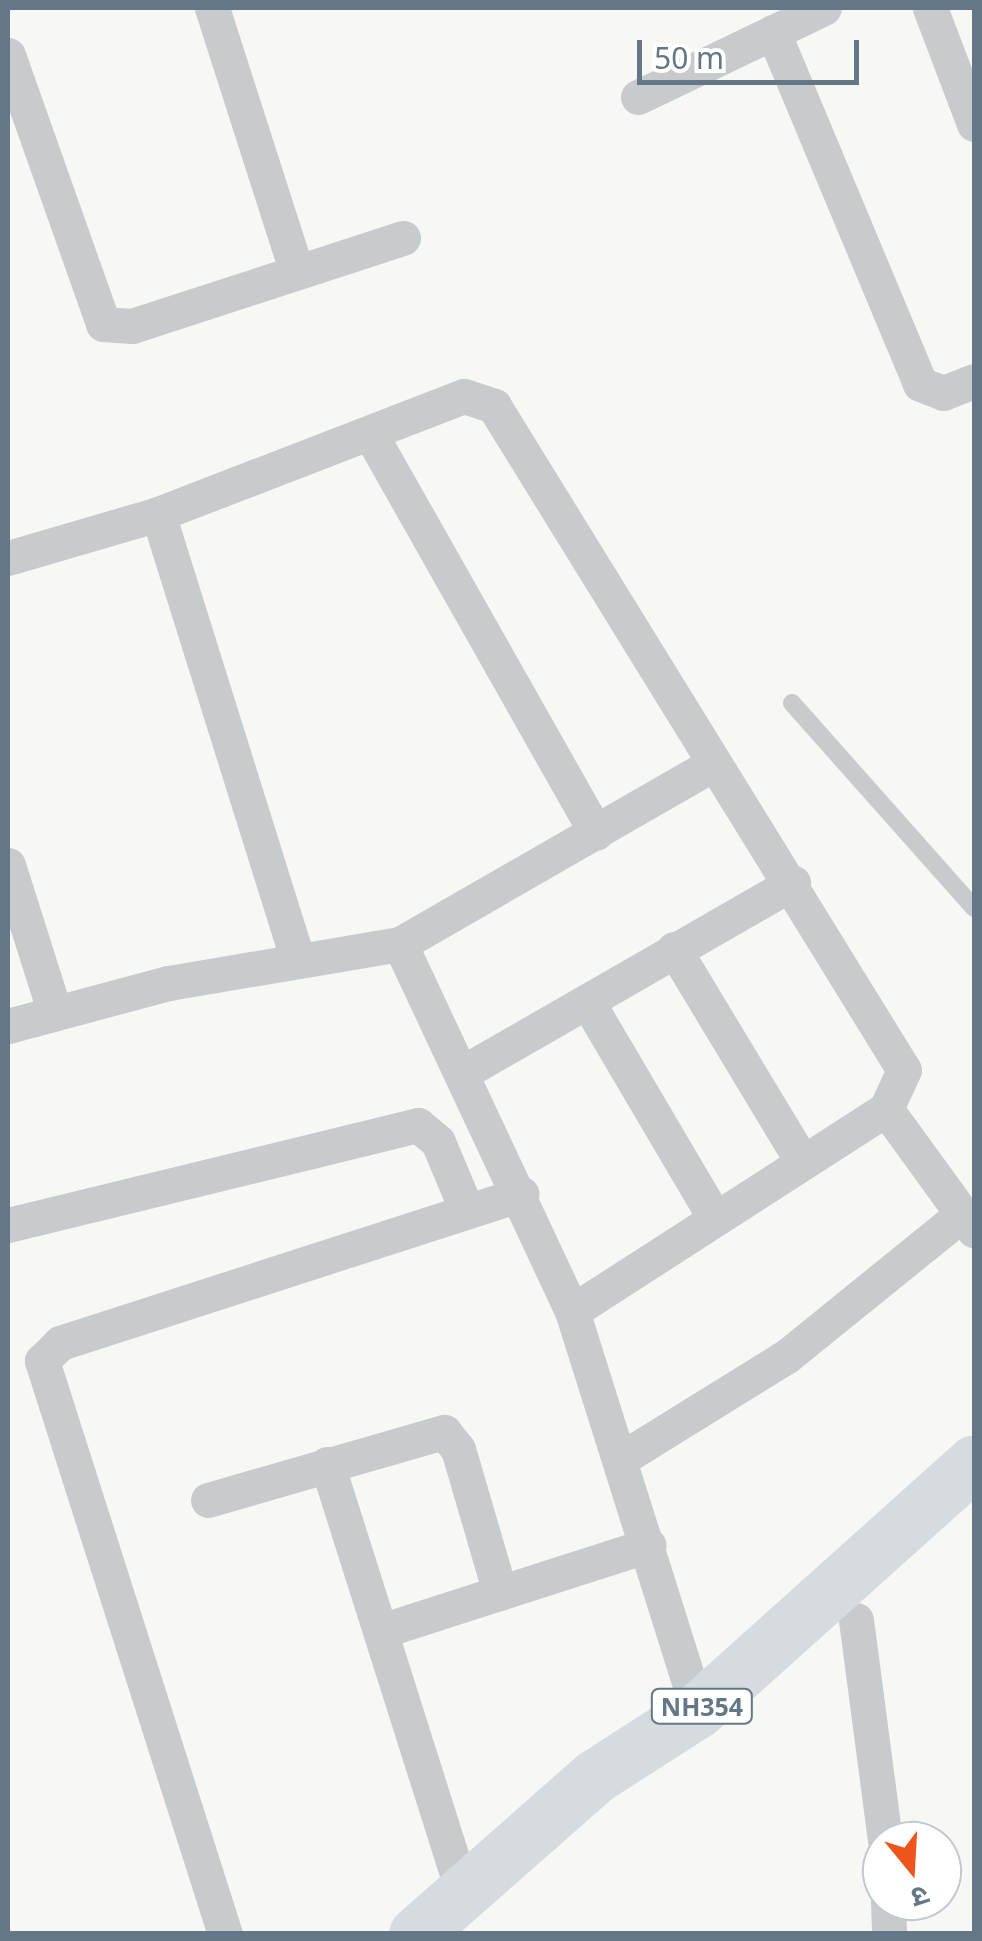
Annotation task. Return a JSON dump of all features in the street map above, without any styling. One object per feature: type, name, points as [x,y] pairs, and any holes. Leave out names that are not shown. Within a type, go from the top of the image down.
[{"type":"highway","name":"NH354","points":[[465,1912],[594,1778],[698,1710],[974,1462]]},
{"type":"highway","name":"NH354","points":[[416,1934],[465,1912],[856,1620],[974,1511]]},
{"type":"street","points":[[212,8],[296,272]]},
{"type":"street","points":[[638,97],[824,8]]},
{"type":"street","points":[[930,8],[974,124]]},
{"type":"street","points":[[773,32],[920,384],[943,394],[974,381]]},
{"type":"street","points":[[8,55],[103,324],[132,326],[403,238]]},
{"type":"street","points":[[8,558],[158,514],[464,396],[486,397],[713,764],[793,883],[904,1070],[886,1109],[572,1311]]},
{"type":"street","points":[[371,435],[596,833]]},
{"type":"street","points":[[158,514],[298,960]]},
{"type":"street","points":[[8,1026],[54,1010],[298,960],[400,944],[713,764]]},
{"type":"street","points":[[8,865],[54,1010]]},
{"type":"street","points":[[462,1073],[793,883]]},
{"type":"street","points":[[400,944],[522,1194],[572,1311],[624,1457],[698,1710]]},
{"type":"street","points":[[674,949],[802,1162]]},
{"type":"street","points":[[587,1002],[714,1217]]},
{"type":"street","points":[[624,1457],[787,1356],[968,1222],[886,1109]]},
{"type":"street","points":[[8,1224],[418,1125],[438,1142],[467,1211]]},
{"type":"street","points":[[226,1934],[42,1360],[60,1343],[522,1194]]},
{"type":"street","points":[[208,1500],[433,1432],[452,1438],[500,1593]]},
{"type":"street","points":[[327,1464],[465,1912]]},
{"type":"street","points":[[381,1631],[648,1545]]},
{"type":"street","points":[[856,1620],[882,1821]]},
{"type":"lane","points":[[792,702],[974,908]]}]
